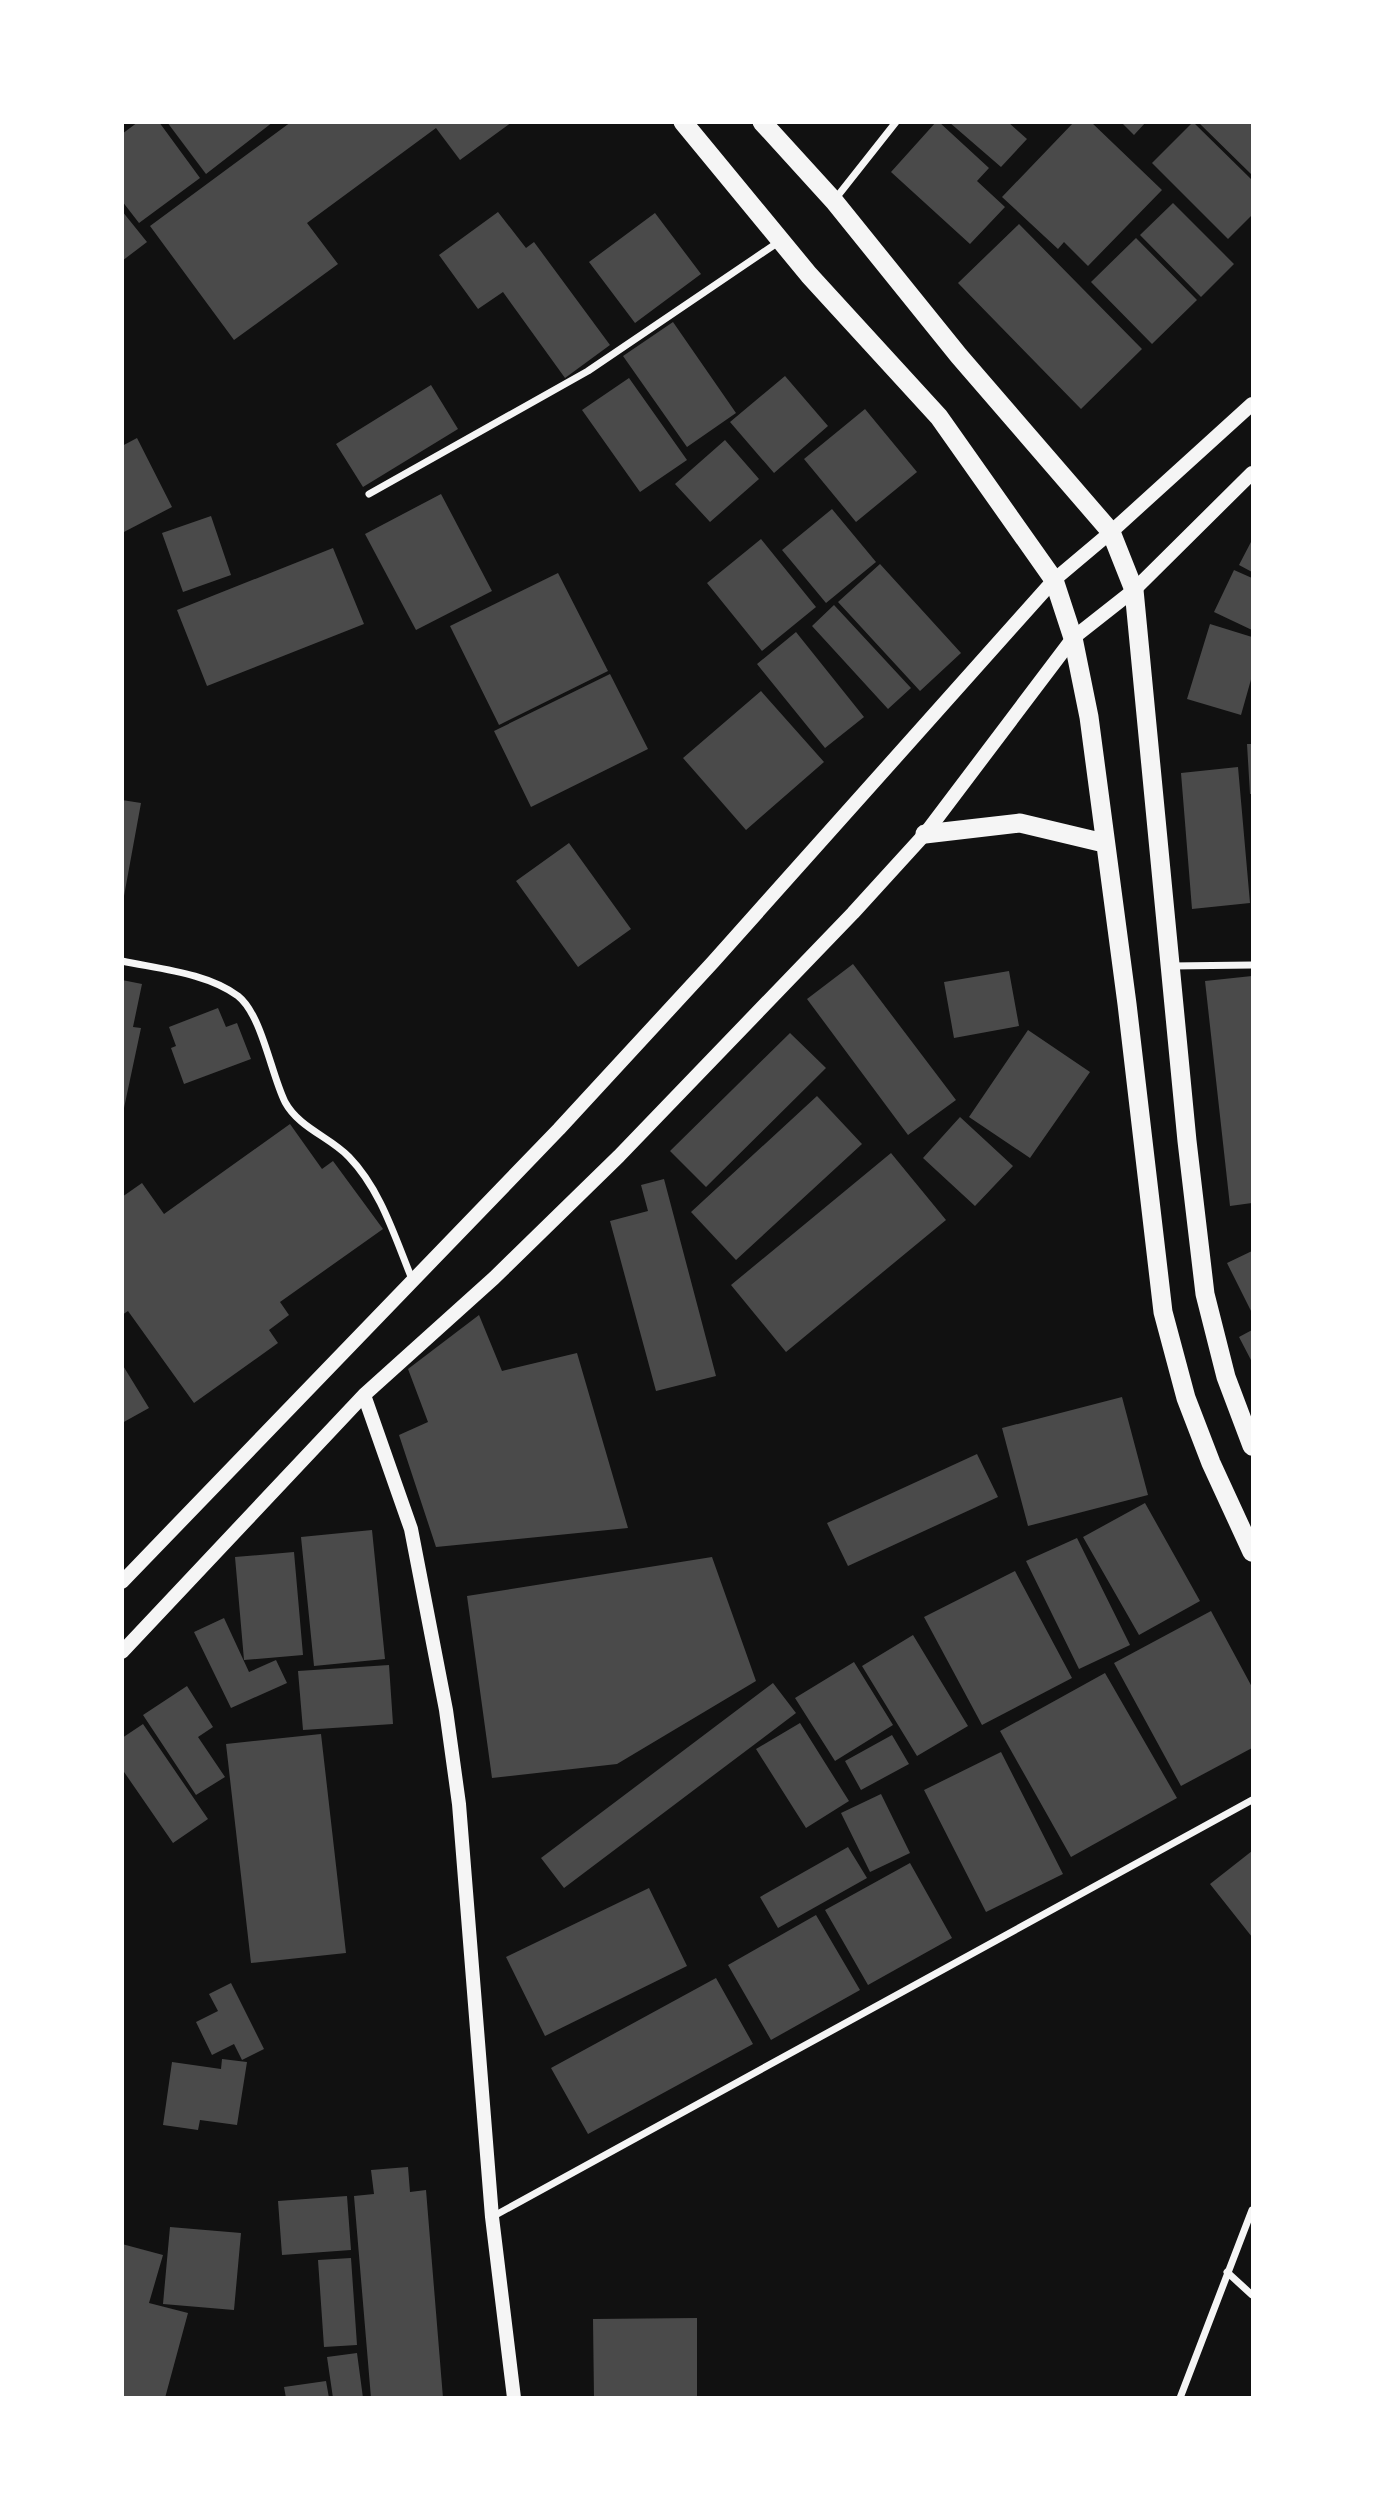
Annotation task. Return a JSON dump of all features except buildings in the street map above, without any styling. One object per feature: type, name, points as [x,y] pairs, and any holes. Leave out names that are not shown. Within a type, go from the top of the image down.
[{"type":"highway","points":[[683,122],[809,275],[939,417],[1054,580],[1073,638],[1089,717],[1127,1004],[1163,1312],[1186,1398],[1211,1464],[1252,1552]]},
{"type":"highway","points":[[762,122],[834,201],[959,356],[1111,532],[1134,590],[1187,1141],[1205,1294],[1226,1377],[1252,1446]]},
{"type":"highway","points":[[925,834],[1020,823],[1104,843]]},
{"type":"main road","points":[[122,1582],[559,1129],[713,962],[1054,580],[1252,404]]},
{"type":"main road","points":[[122,1652],[364,1395],[494,1278],[619,1156],[925,834],[1073,638],[1134,590],[1252,473]]},
{"type":"main road","points":[[364,1395],[411,1529],[446,1710],[459,1804],[492,2217],[514,2398]]},
{"type":"street","points":[[834,201],[897,122]]},
{"type":"street","points":[[369,494],[588,371],[781,240]]},
{"type":"street","points":[[122,961],[221,984],[242,999],[261,1031],[286,1104],[300,1121],[349,1157],[375,1192],[412,1279]]},
{"type":"street","points":[[1170,966],[1252,965]]},
{"type":"street","points":[[492,2217],[1252,1800]]},
{"type":"street","points":[[1180,2398],[1252,2210]]},
{"type":"street","points":[[1227,2273],[1252,2295]]}]
